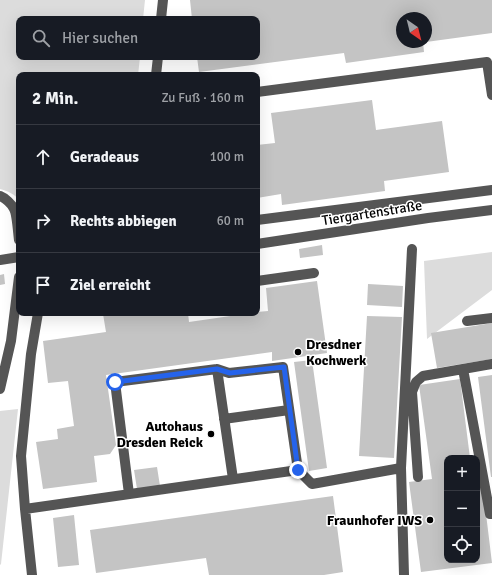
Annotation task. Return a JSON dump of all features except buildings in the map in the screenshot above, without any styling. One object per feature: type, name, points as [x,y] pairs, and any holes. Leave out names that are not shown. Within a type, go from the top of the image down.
[{"type":"lane","points":[[161,16],[163,0]]},
{"type":"lane","points":[[156,72],[158,60]]},
{"type":"lane","points":[[260,92],[490,61],[492,95]]},
{"type":"lane","points":[[260,220],[492,190]]},
{"type":"lane","points":[[0,196],[9,202],[14,209],[16,221]]},
{"type":"lane","name":"Tiergartenstraße","points":[[260,244],[428,218],[492,210]]},
{"type":"lane","points":[[404,575],[401,468],[412,249]]},
{"type":"lane","points":[[0,260],[16,257]]},
{"type":"lane","points":[[260,281],[314,273]]},
{"type":"lane","points":[[0,389],[11,341],[16,301]]},
{"type":"lane","points":[[32,574],[21,456],[31,354],[37,316]]},
{"type":"lane","points":[[467,321],[492,318]]},
{"type":"lane","points":[[0,343],[11,341]]},
{"type":"lane","points":[[418,477],[412,392],[416,382],[424,376],[492,364]]},
{"type":"lane","points":[[129,494],[115,382],[217,369],[230,373],[284,367],[298,470],[312,484],[401,468]]},
{"type":"lane","points":[[217,369],[233,479]]},
{"type":"lane","points":[[463,369],[490,514],[492,514]]},
{"type":"lane","points":[[224,419],[289,410]]},
{"type":"lane","points":[[25,509],[298,470]]},
{"type":"shaded area","points":[[0,0],[145,0],[143,16],[16,16],[16,60],[140,60],[138,72],[16,72],[16,197],[0,189]]},
{"type":"shaded area","points":[[492,252],[492,290],[427,339],[424,261]]},
{"type":"shaded area","points":[[18,409],[1,564],[0,565],[0,411]]},
{"type":"place","name":"Dresdner Kochwerk","points":[[298,352]]},
{"type":"place","name":"Autohaus Dresden Reick","points":[[211,434]]},
{"type":"place","name":"Fraunhofer IWS","points":[[430,520]]},
{"type":"route","points":[[115,382],[217,369],[230,373],[284,367],[298,470]]}]
